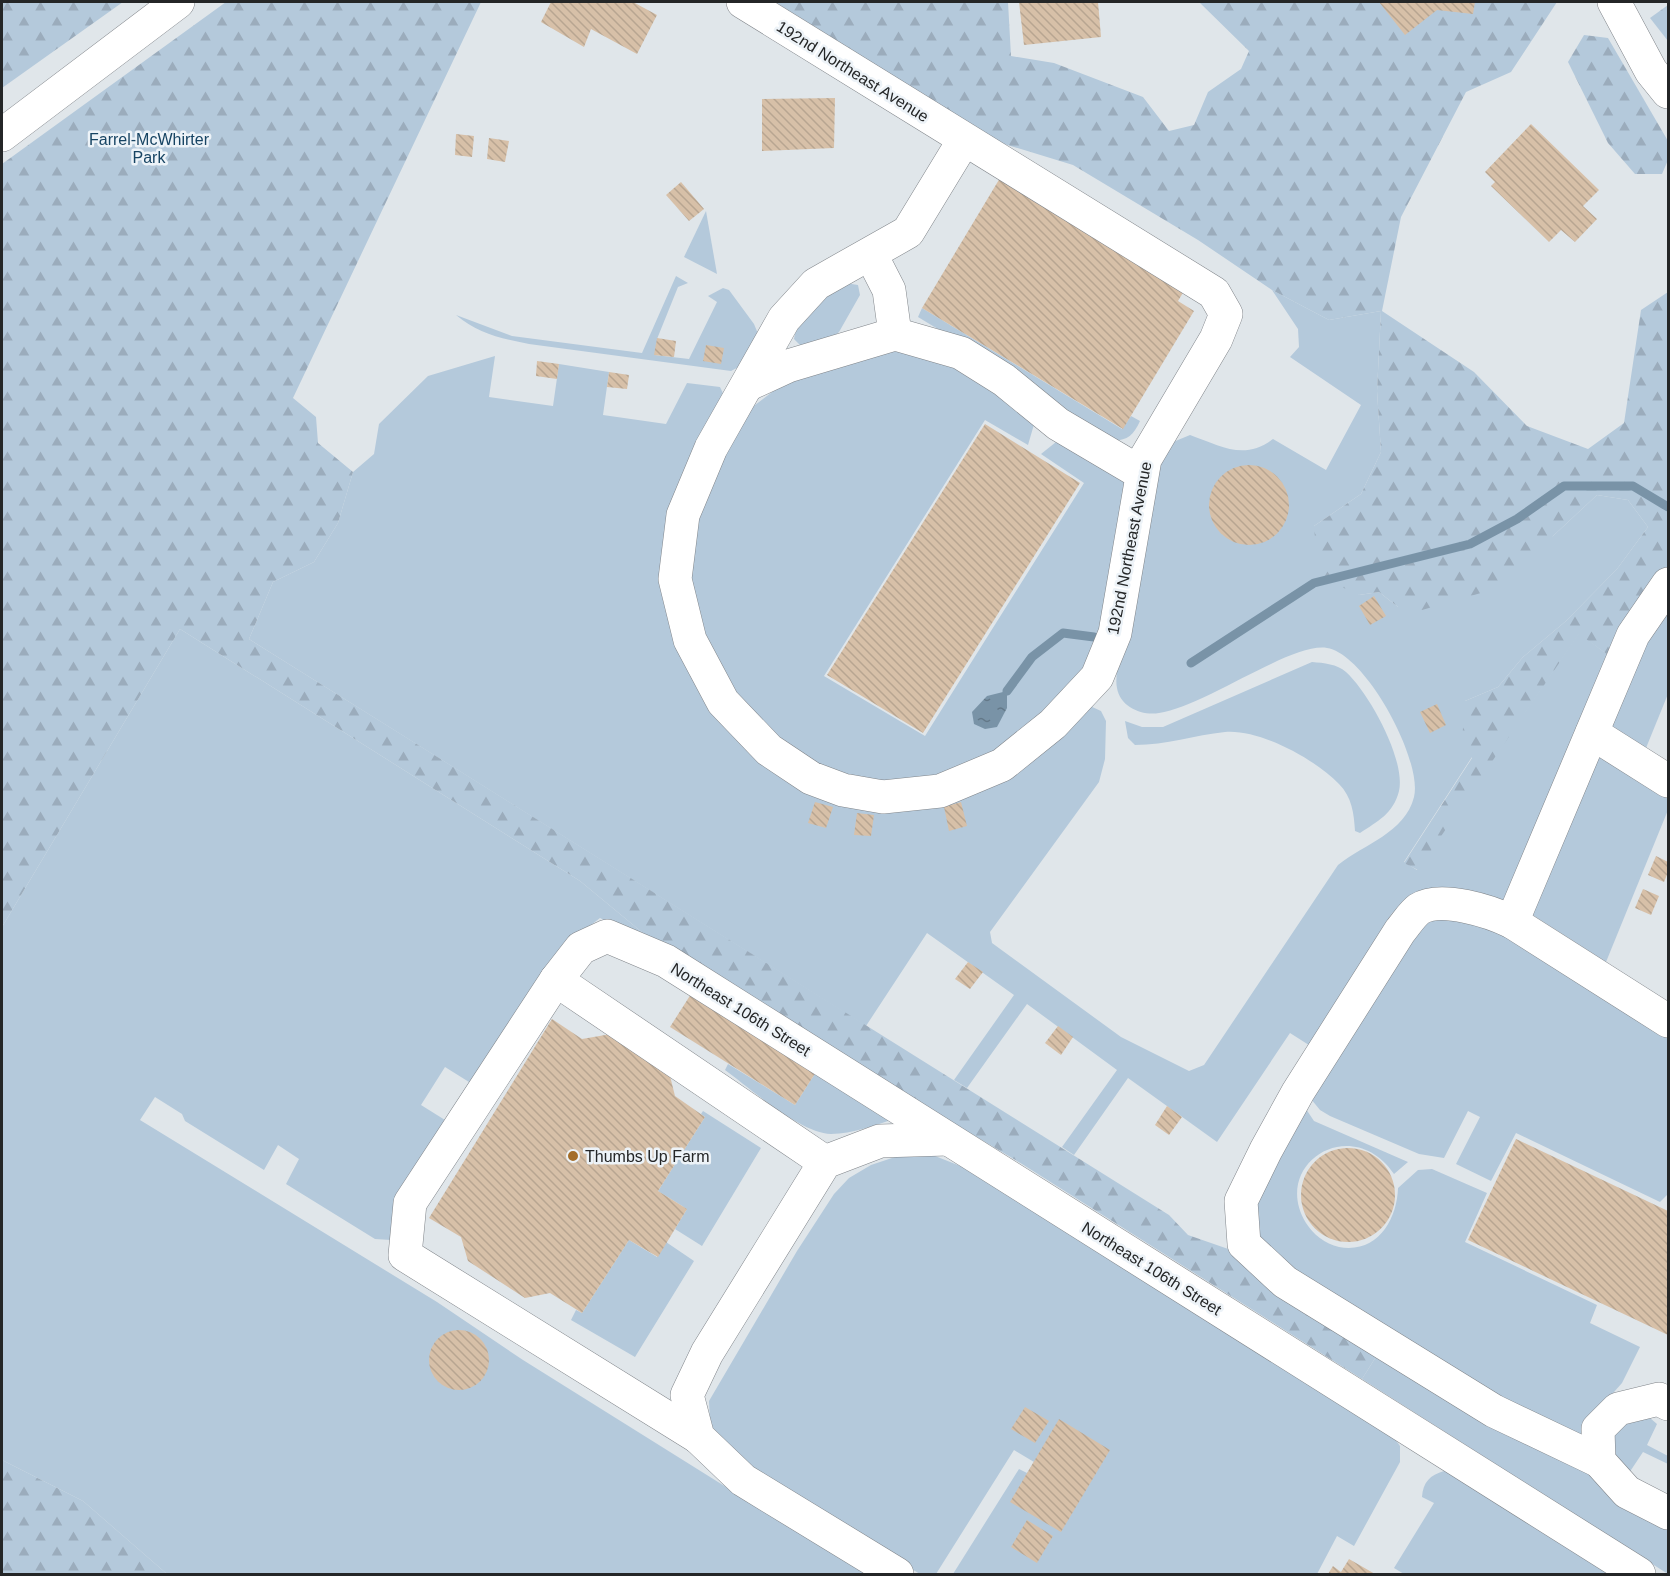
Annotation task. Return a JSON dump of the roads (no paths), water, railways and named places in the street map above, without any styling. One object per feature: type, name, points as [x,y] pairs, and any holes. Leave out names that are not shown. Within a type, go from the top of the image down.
[{"type":"street","points":[[2,135],[178,2]]},
{"type":"street","name":"192nd Northeast Avenue","points":[[742,2],[1214,293],[1226,315],[1216,339],[1145,459],[1114,633],[1097,677],[1068,708],[1002,765],[940,791],[884,797],[843,790],[811,778],[769,750],[723,702],[690,640],[675,579],[682,515],[711,448],[784,319],[816,284],[908,232],[964,140]]},
{"type":"street","points":[[1614,2],[1663,73]]},
{"type":"street","points":[[870,255],[889,290],[895,334]]},
{"type":"street","points":[[749,384],[788,366],[895,334],[961,353],[1004,380],[1058,424],[1141,473]]},
{"type":"street","points":[[1512,922],[1634,635],[1668,584]]},
{"type":"street","points":[[1592,733],[1668,781]]},
{"type":"street","points":[[1668,1021],[1512,922],[1485,909],[1435,904],[1420,908],[1400,931],[1298,1092],[1241,1201],[1244,1244],[1285,1282],[1494,1411],[1599,1461],[1628,1492],[1668,1513]]},
{"type":"street","name":"Northeast 106th Street","points":[[698,1437],[405,1255],[410,1203],[556,980],[581,948],[607,936],[666,961],[1639,1575]]},
{"type":"street","points":[[556,980],[825,1162]]},
{"type":"street","points":[[897,1575],[743,1480],[698,1437],[687,1395],[707,1353],[825,1162],[880,1141],[947,1139]]},
{"type":"street","points":[[1599,1461],[1598,1429],[1618,1409],[1659,1399],[1668,1404]]},
{"type":"water","points":[[1007,691],[1007,708],[997,727],[985,729],[974,724],[972,712],[987,696]]},
{"type":"waterway","points":[[1191,663],[1314,583],[1470,544],[1517,519],[1564,486],[1633,486],[1668,507]]},
{"type":"waterway","points":[[1007,691],[1032,657],[1063,633],[1094,637]]},
{"type":"place","name":"Thumbs Up Farm","points":[[573,1156]]},
{"type":"park label","name":"Farrel-McWhirter Park","points":[[149,148]]}]
